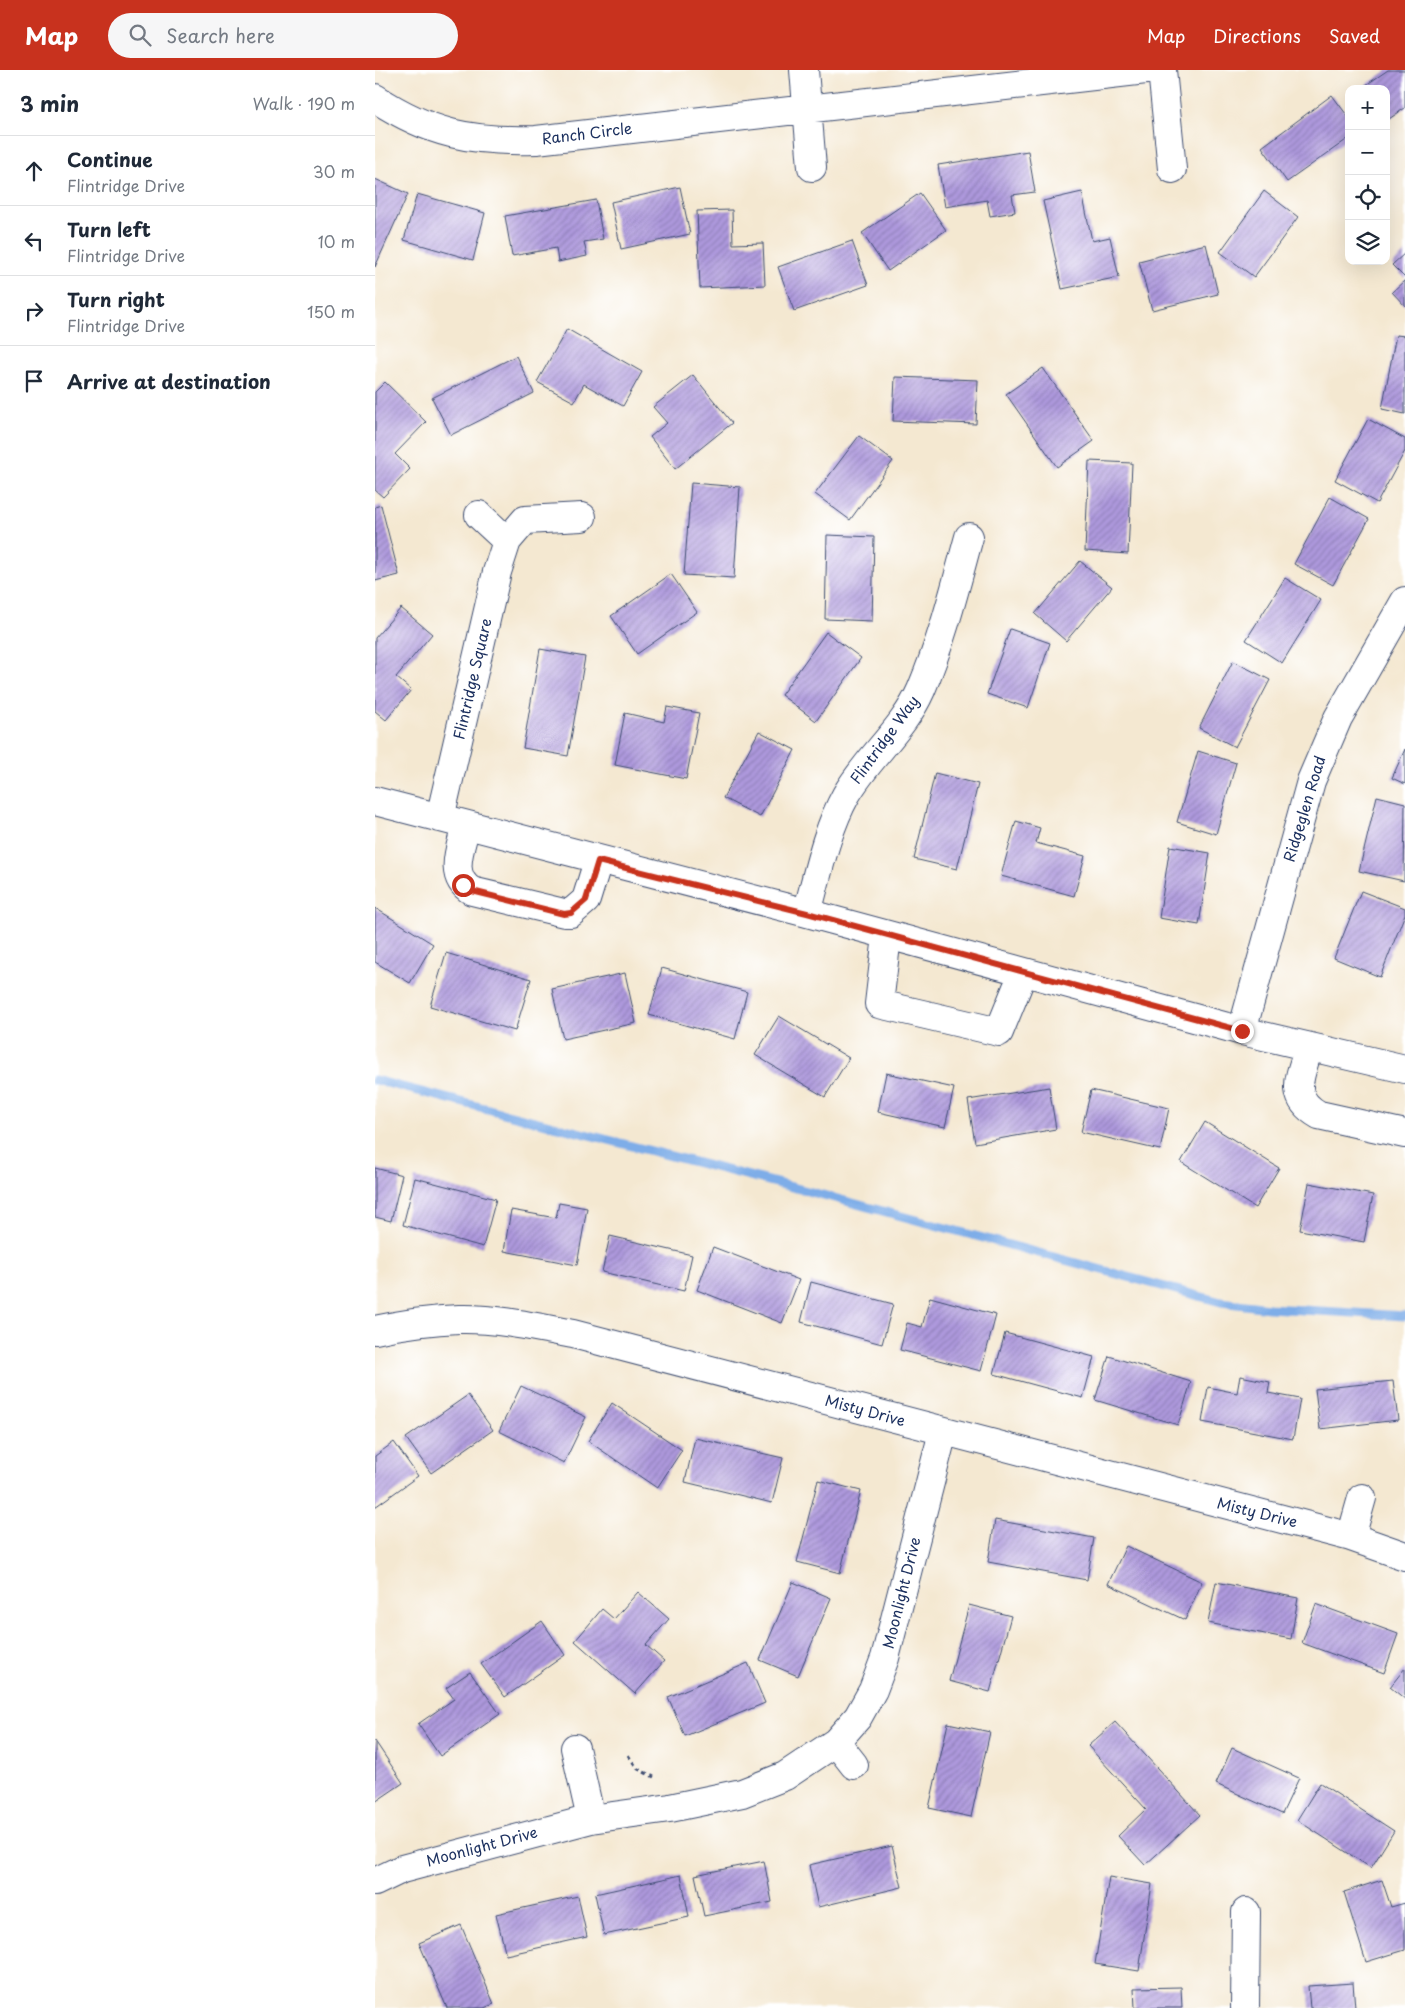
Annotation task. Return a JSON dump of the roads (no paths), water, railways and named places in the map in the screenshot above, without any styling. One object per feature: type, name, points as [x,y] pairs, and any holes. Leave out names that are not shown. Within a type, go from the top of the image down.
[{"type":"street","points":[[804,70],[812,167]]},
{"type":"street","name":"Ranch Circle","points":[[375,98],[396,112],[430,127],[461,136],[497,141],[536,140],[807,107],[1146,70]]},
{"type":"street","points":[[1162,70],[1172,169]]},
{"type":"street","points":[[479,515],[507,541]]},
{"type":"street","name":"Flintridge Square","points":[[440,818],[497,572],[507,541],[525,520],[582,517]]},
{"type":"street","name":"Flintridge Way","points":[[807,913],[830,828],[847,795],[871,758],[901,723],[921,691],[953,598],[969,537]]},
{"type":"street","name":"Ridgeglen Road","points":[[1242,1031],[1311,781],[1338,718],[1405,602]]},
{"type":"street","points":[[375,801],[598,861],[807,913],[1242,1031],[1405,1069]]},
{"type":"street","points":[[466,825],[456,867],[458,877],[463,885],[472,891],[564,914],[571,913],[586,900],[598,861]]},
{"type":"street","points":[[887,936],[879,1004],[999,1032],[1023,973]]},
{"type":"street","points":[[1309,1047],[1297,1088],[1301,1101],[1308,1109],[1319,1115],[1405,1134]]},
{"type":"street","name":"Misty Drive","points":[[375,1330],[410,1323],[460,1319],[519,1324],[573,1334],[1351,1537],[1405,1556]]},
{"type":"street","name":"Moonlight Drive","points":[[375,1882],[402,1869],[591,1819],[670,1808],[742,1793],[785,1776],[836,1742],[858,1717],[873,1690],[885,1658],[943,1432]]},
{"type":"street","points":[[1351,1537],[1362,1498]]},
{"type":"street","points":[[836,1742],[855,1765]]},
{"type":"street","points":[[575,1748],[591,1819]]},
{"type":"street","points":[[1245,2008],[1246,1912]]},
{"type":"waterway","points":[[375,1080],[823,1195],[1221,1302],[1269,1308],[1405,1316]]}]
